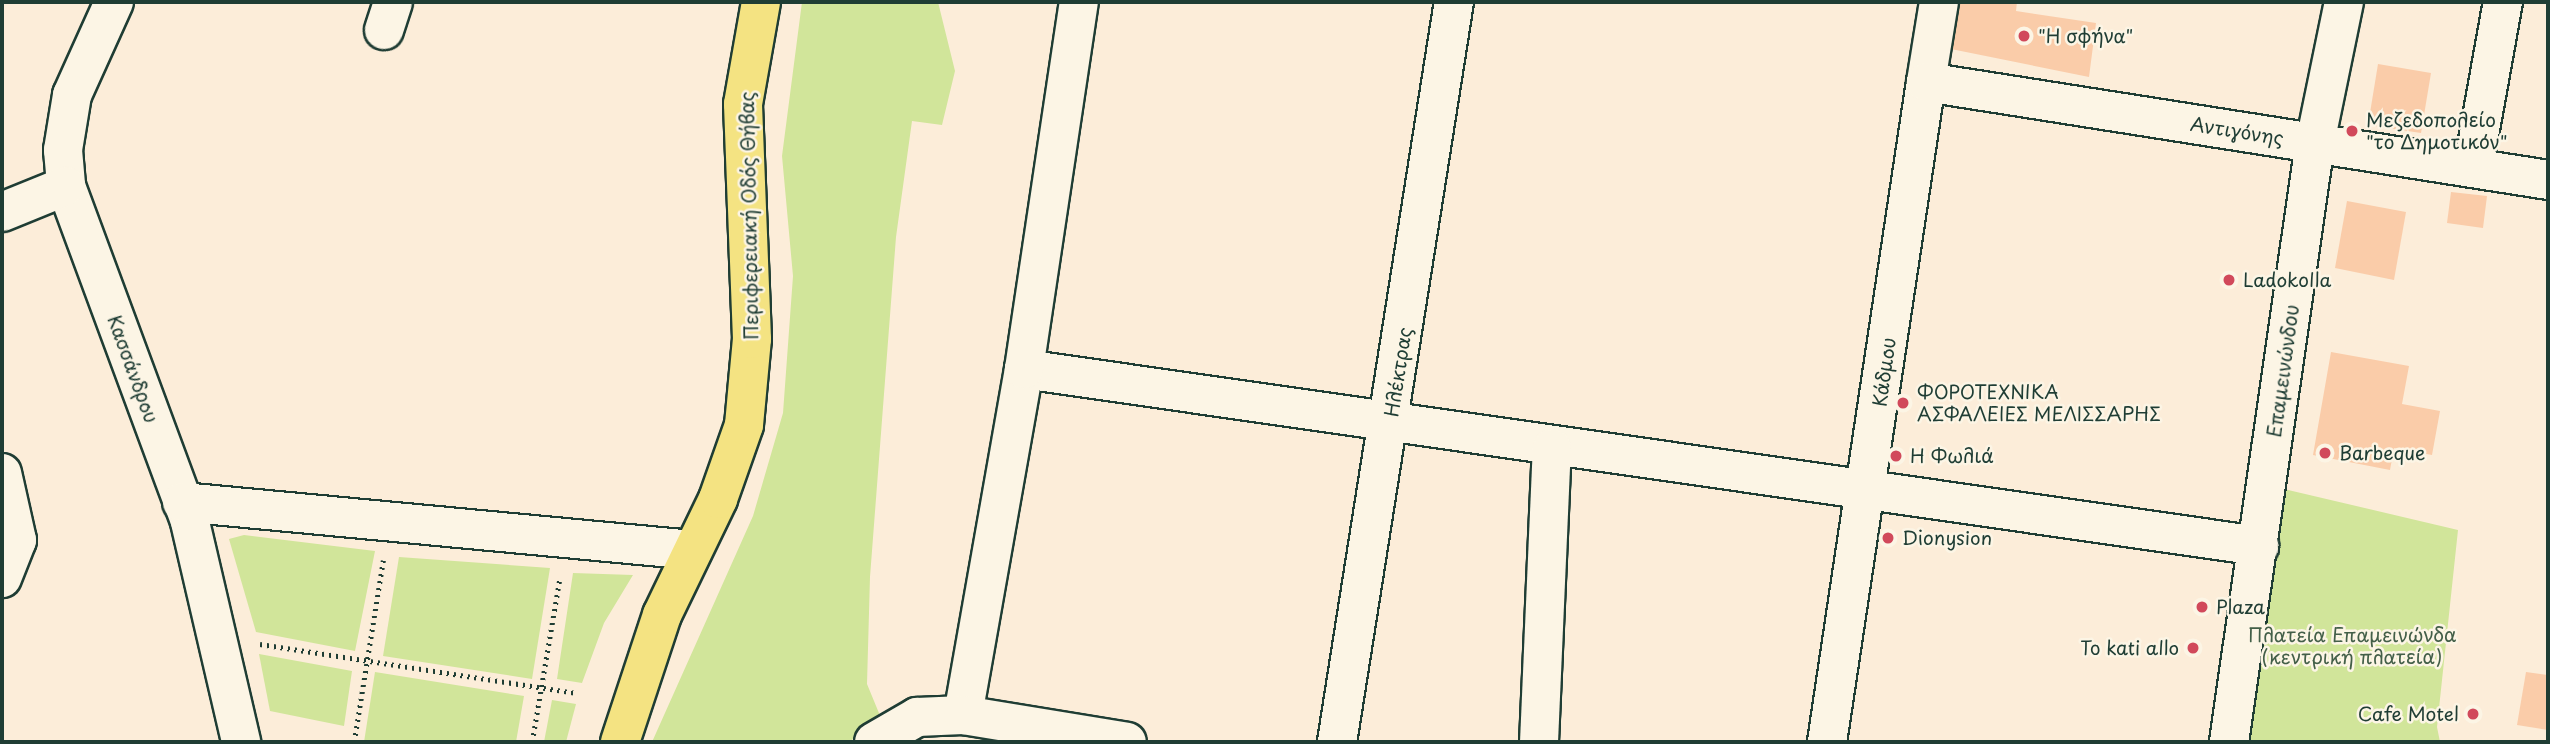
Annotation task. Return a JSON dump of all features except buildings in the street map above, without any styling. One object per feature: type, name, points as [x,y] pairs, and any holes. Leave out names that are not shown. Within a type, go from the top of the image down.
[{"type":"main road","name":"Περιφερειακή Οδός Θήβας","points":[[620,742],[662,615],[693,550],[744,425],[752,339],[743,104],[761,2]]},
{"type":"street","name":"Κασσάνδρου","points":[[114,2],[72,95],[63,150],[66,186],[182,502],[242,742]]},
{"type":"street","points":[[963,715],[1024,369],[1079,2]]},
{"type":"street","name":"Ηλέκτρας","points":[[1337,742],[1390,426],[1454,2]]},
{"type":"street","name":"Κάδμου","points":[[1827,742],[1940,2]]},
{"type":"street","name":"Επαμεινώνδου","points":[[2229,742],[2315,143],[2344,2]]},
{"type":"street","points":[[2473,168],[2503,2]]},
{"type":"street","name":"Αντιγόνης","points":[[1926,82],[2548,180]]},
{"type":"street","points":[[2,212],[66,186]]},
{"type":"street","points":[[1024,369],[1390,426],[2259,546]]},
{"type":"street","points":[[1539,742],[1552,448]]},
{"type":"street","points":[[2,473],[17,540],[2,578]]},
{"type":"street","points":[[182,502],[693,550]]},
{"type":"street","points":[[874,742],[917,717],[963,715],[1122,742]]},
{"type":"path","points":[[354,742],[389,522]]},
{"type":"path","points":[[532,742],[566,538]]},
{"type":"path","points":[[258,643],[578,693]]},
{"type":"green space","points":[[802,2],[938,2],[955,71],[942,125],[912,121],[896,237],[870,577],[867,684],[881,718],[849,742],[652,742],[753,516],[783,413],[793,276],[782,156]]},
{"type":"green space","name":"Πλατεία Επαμεινώνδα (κεντρική πλατεία)","points":[[2280,488],[2458,530],[2437,727],[2440,742],[2244,742]]},
{"type":"green space","points":[[244,535],[375,551],[355,651],[256,632],[229,539]]},
{"type":"green space","points":[[399,557],[550,568],[532,679],[383,656]]},
{"type":"green space","points":[[573,573],[633,575],[604,623],[582,683],[557,679]]},
{"type":"green space","points":[[259,654],[352,671],[344,726],[270,711]]},
{"type":"green space","points":[[375,672],[524,696],[516,742],[364,742]]},
{"type":"green space","points":[[552,700],[576,704],[566,742],[544,742]]},
{"type":"place","name":"\"Η σφήνα\"","points":[[2024,36]]},
{"type":"place","name":"Μεζεδοπολείο \"το Δημοτικόν\"","points":[[2352,131]]},
{"type":"place","name":"Ladokolla","points":[[2229,280]]},
{"type":"place","name":"ΦΟΡΟΤΕΧΝΙΚΑ ΑΣΦΑΛΕΙΕΣ ΜΕΛΙΣΣΑΡΗΣ","points":[[1903,403]]},
{"type":"place","name":"Barbeque","points":[[2325,453]]},
{"type":"place","name":"Η Φωλιά","points":[[1896,456]]},
{"type":"place","name":"Dionysion","points":[[1888,538]]},
{"type":"place","name":"Plaza","points":[[2202,607]]},
{"type":"place","name":"To kati allo","points":[[2193,648]]},
{"type":"place","name":"Cafe Motel","points":[[2473,714]]}]
